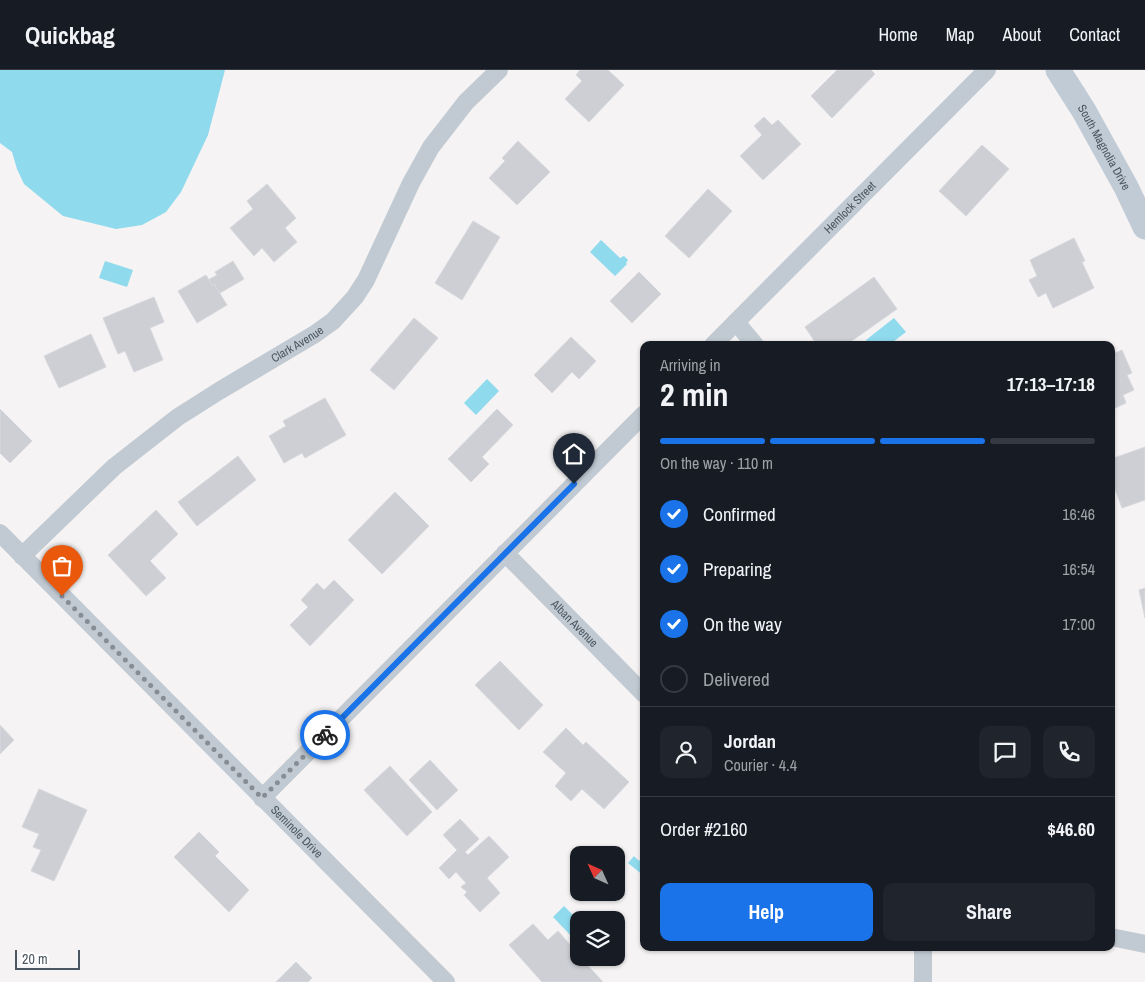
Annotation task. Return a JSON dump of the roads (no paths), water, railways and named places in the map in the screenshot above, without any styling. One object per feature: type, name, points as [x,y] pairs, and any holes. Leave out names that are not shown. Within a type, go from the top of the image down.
[{"type":"main road","name":"South Magnolia Drive","points":[[1058,70],[1084,111],[1145,227]]},
{"type":"street","name":"Clark Avenue","points":[[22,556],[114,467],[178,417],[333,322],[355,297],[366,280],[411,183],[431,147],[466,102],[499,70]]},
{"type":"street","name":"Hemlock Street","points":[[717,341],[987,70]]},
{"type":"street","points":[[736,322],[752,341]]},
{"type":"street","points":[[262,798],[640,418]]},
{"type":"street","name":"Seminole Drive","points":[[0,533],[444,981]]},
{"type":"street","name":"Alban Avenue","points":[[505,553],[640,690]]},
{"type":"street","points":[[1115,938],[1145,944]]},
{"type":"street","points":[[923,951],[923,982]]},
{"type":"water","points":[[0,70],[225,70],[208,135],[181,192],[166,212],[142,225],[116,229],[63,216],[24,184],[12,152],[0,143]]},
{"type":"water","points":[[601,240],[620,258],[624,256],[628,260],[627,264],[615,276],[590,252]]},
{"type":"water","points":[[105,261],[133,270],[127,287],[99,278]]},
{"type":"water","points":[[894,318],[906,332],[894,341],[866,340]]},
{"type":"water","points":[[487,379],[499,391],[476,415],[464,403]]},
{"type":"water","points":[[634,856],[639,861],[640,860],[640,873],[628,863]]},
{"type":"water","points":[[564,906],[570,912],[570,935],[553,917]]}]
